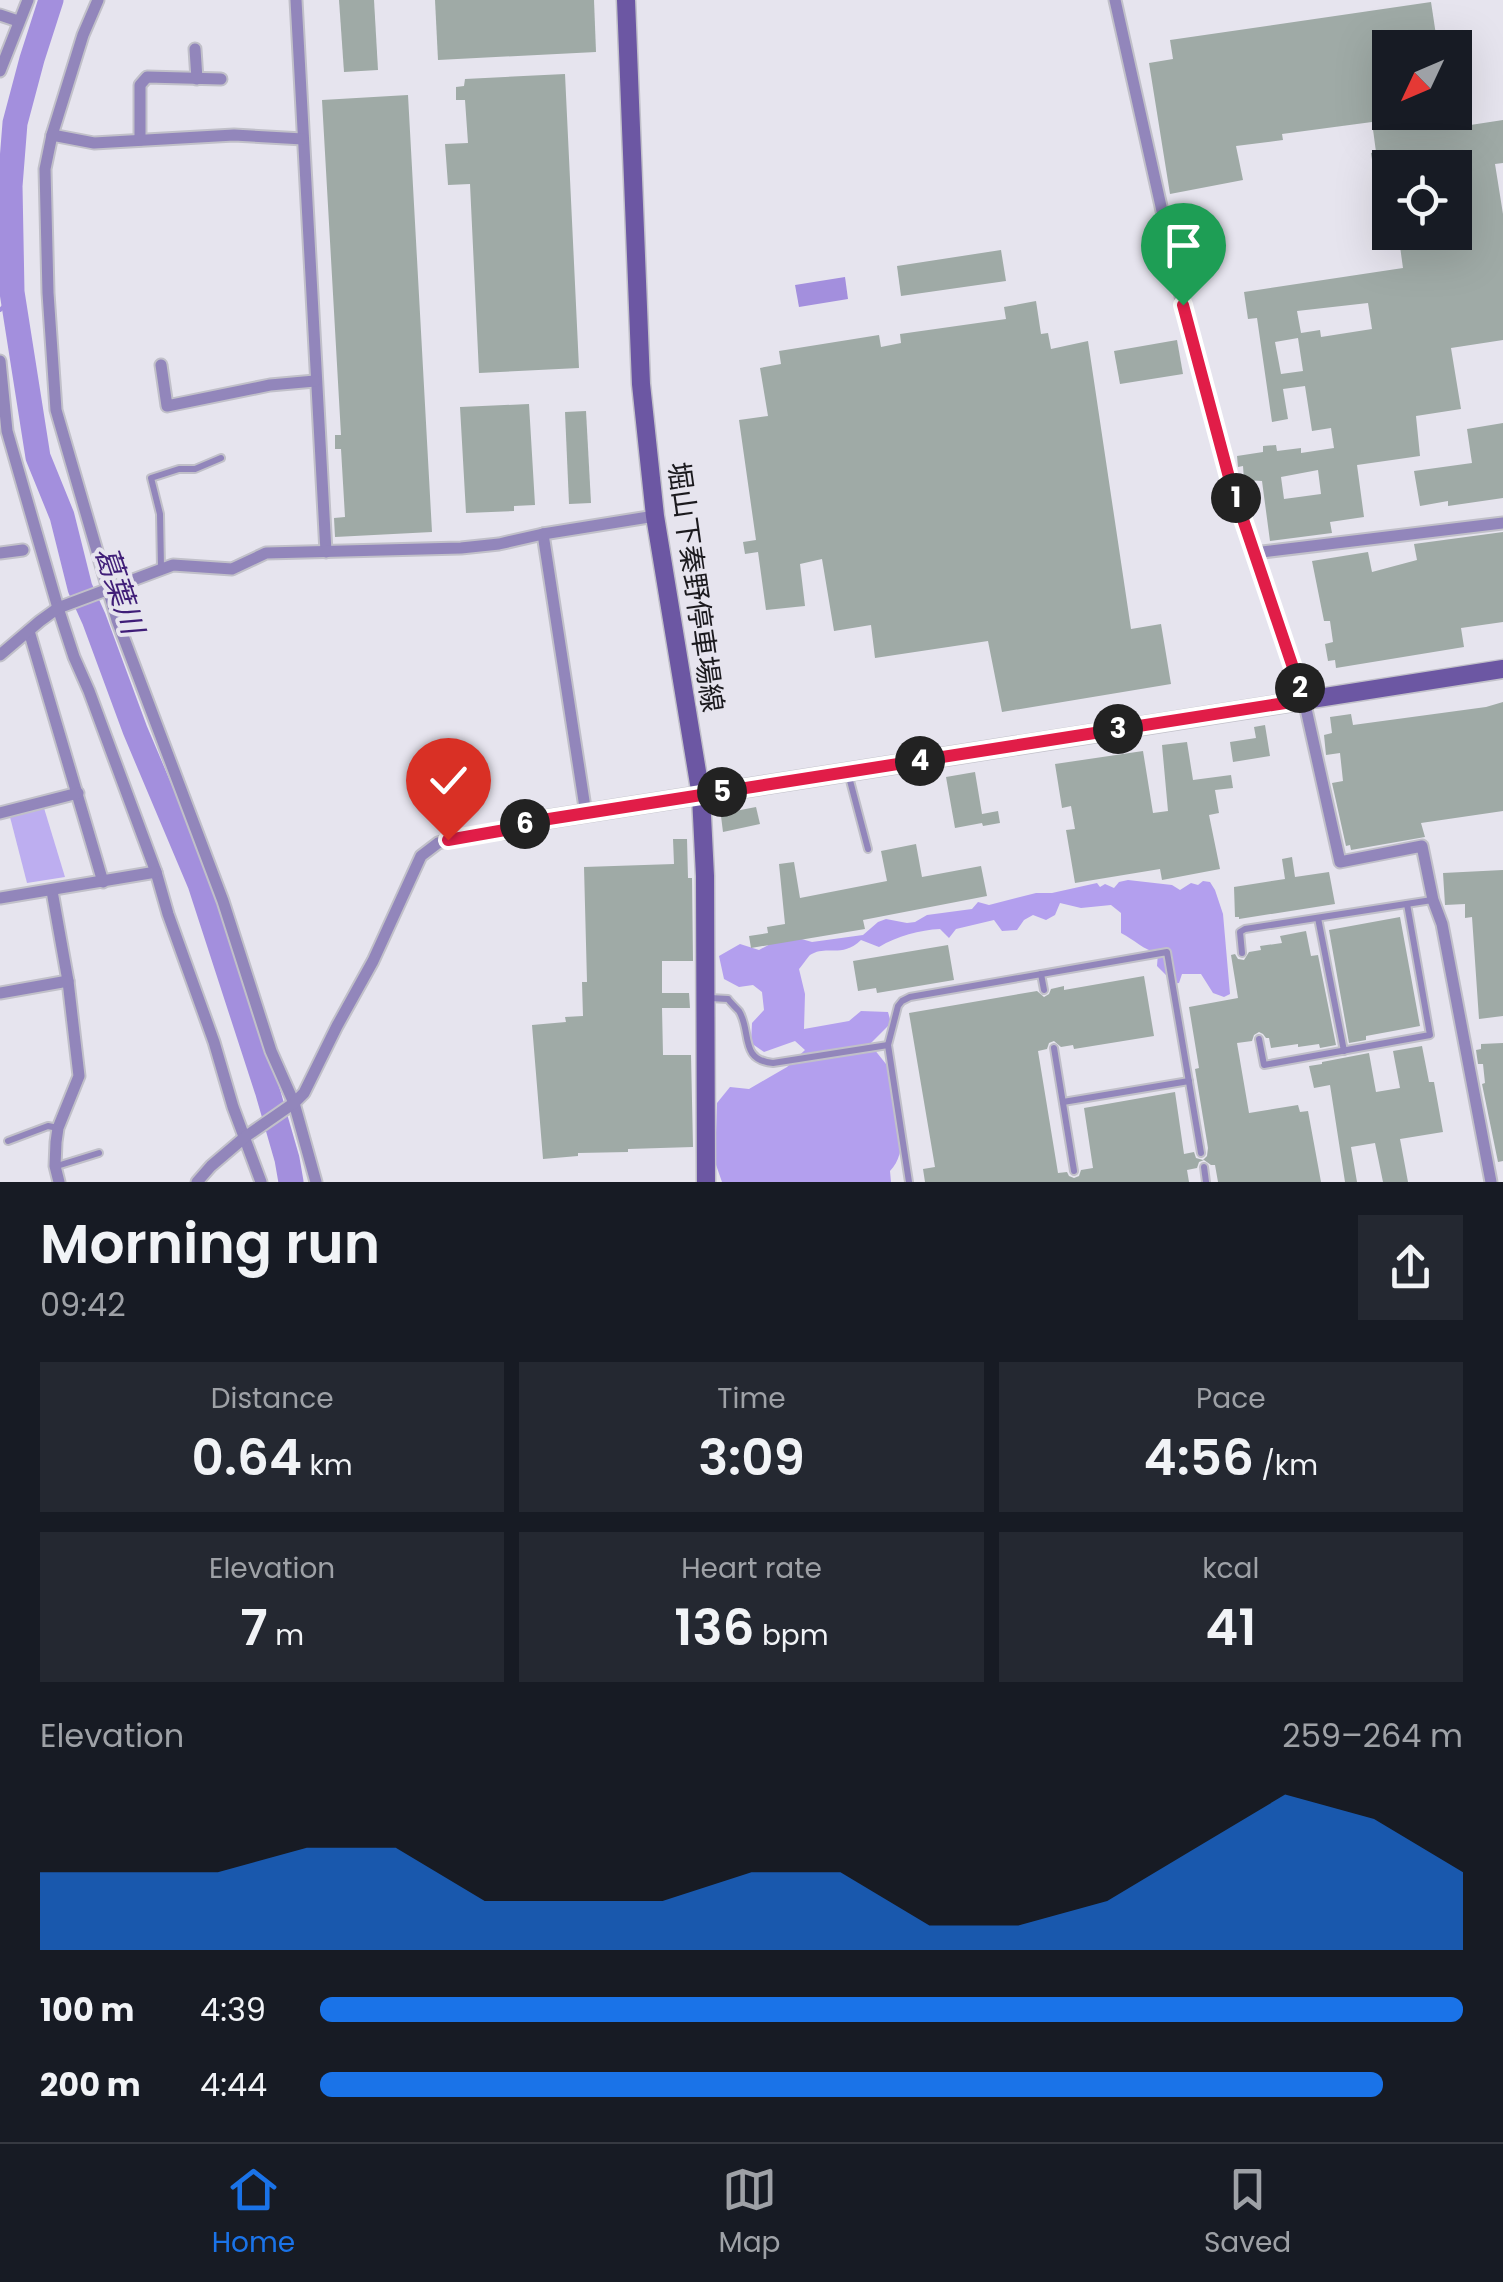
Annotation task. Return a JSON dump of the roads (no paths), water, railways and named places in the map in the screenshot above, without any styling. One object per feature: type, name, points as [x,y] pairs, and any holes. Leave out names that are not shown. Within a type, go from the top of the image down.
[{"type":"main road","name":"堀山下秦野停車場線","points":[[626,0],[642,384],[655,516],[700,796],[706,1182]]},
{"type":"main road","points":[[505,830],[536,821],[1503,668]]},
{"type":"street","points":[[0,71],[28,0]]},
{"type":"street","points":[[98,0],[83,35],[45,169],[56,410],[108,590],[223,901],[316,1182]]},
{"type":"street","points":[[296,0],[326,552]]},
{"type":"street","points":[[1116,0],[1183,305],[1230,481],[1304,700],[1340,862],[1422,846],[1442,924],[1491,1182]]},
{"type":"street","points":[[0,16],[18,21]]},
{"type":"street","points":[[196,48],[197,79]]},
{"type":"street","points":[[140,140],[140,85],[147,78],[221,79]]},
{"type":"street","points":[[52,135],[94,143],[234,135],[304,139]]},
{"type":"street","points":[[0,361],[7,431],[58,608],[156,872],[261,1182]]},
{"type":"street","points":[[161,365],[167,406],[270,385],[315,382]]},
{"type":"street","points":[[0,655],[58,608],[173,565],[232,569],[266,553],[462,548],[655,516]]},
{"type":"street","points":[[1254,554],[1503,523]]},
{"type":"street","points":[[543,534],[586,814]]},
{"type":"street","points":[[0,553],[24,550]]},
{"type":"street","points":[[29,631],[103,882]]},
{"type":"street","points":[[0,813],[78,793]]},
{"type":"street","points":[[198,1182],[244,1138],[290,1105],[312,1080],[374,961],[422,856],[448,840],[505,830]]},
{"type":"street","points":[[0,898],[156,872]]},
{"type":"street","points":[[52,891],[79,1076],[58,1128],[55,1166],[59,1182]]},
{"type":"street","points":[[0,994],[68,980]]},
{"type":"lane","points":[[161,569],[160,514],[151,478],[179,469],[194,470],[221,458]]},
{"type":"lane","points":[[847,772],[868,850]]},
{"type":"lane","points":[[1242,953],[1239,937],[1245,929],[1433,900]]},
{"type":"lane","points":[[1259,1040],[1264,1065],[1430,1035],[1407,904]]},
{"type":"lane","points":[[1318,918],[1344,1051]]},
{"type":"lane","points":[[909,1182],[888,1045],[902,1000],[1167,952],[1201,1154]]},
{"type":"lane","points":[[1041,974],[1044,990]]},
{"type":"lane","points":[[706,998],[728,999],[739,1011],[748,1046],[755,1058],[764,1062],[888,1045]]},
{"type":"lane","points":[[1054,1048],[1074,1170]]},
{"type":"lane","points":[[1063,1102],[1189,1081]]},
{"type":"lane","points":[[8,1142],[48,1126],[58,1128]]},
{"type":"lane","points":[[55,1166],[99,1153]]},
{"type":"lane","points":[[1204,1167],[1206,1182]]},
{"type":"waterway","name":"葛葉川","points":[[51,0],[15,123],[10,186],[12,292],[38,457],[62,516],[80,588],[200,884],[268,1093],[291,1182]]},
{"type":"waterway","points":[[0,310],[12,298]]}]
